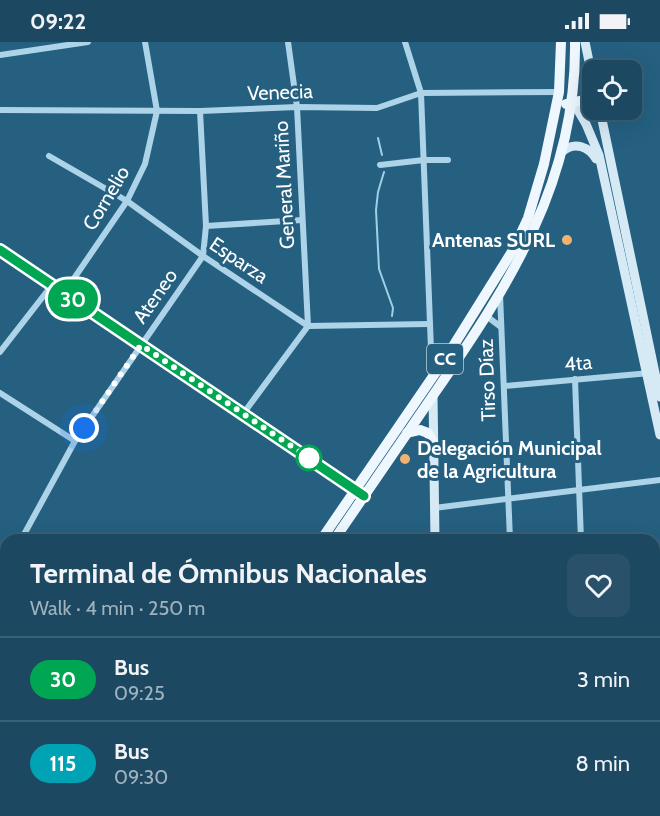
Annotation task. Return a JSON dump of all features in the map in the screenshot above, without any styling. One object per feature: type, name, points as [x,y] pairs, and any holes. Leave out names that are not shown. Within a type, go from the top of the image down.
[{"type":"main road","name":"CC","points":[[402,431],[433,395],[526,236],[556,111],[561,42]]},
{"type":"main road","points":[[561,42],[563,82],[586,124],[599,155],[651,373],[660,397]]},
{"type":"main road","name":"CC","points":[[482,314],[500,294],[557,169],[573,102],[576,42]]},
{"type":"main road","points":[[585,42],[589,60]]},
{"type":"main road","points":[[556,111],[566,104],[582,100]]},
{"type":"main road","points":[[602,120],[651,373],[660,435]]},
{"type":"main road","points":[[563,151],[573,146],[588,149],[603,172]]},
{"type":"main road","points":[[544,164],[557,169]]},
{"type":"main road","points":[[0,250],[360,493]]},
{"type":"main road","name":"CC","points":[[337,534],[360,493],[402,431],[432,378],[452,359]]},
{"type":"main road","points":[[433,395],[435,534]]},
{"type":"main road","points":[[402,431],[420,429],[428,433],[433,442]]},
{"type":"main road","name":"CC","points":[[326,534],[360,493]]},
{"type":"street","points":[[0,54],[88,42]]},
{"type":"street","points":[[145,42],[157,111]]},
{"type":"street","name":"General Mariño","points":[[288,42],[297,106],[308,326]]},
{"type":"street","points":[[405,42],[421,93],[433,395]]},
{"type":"street","name":"Venecia","points":[[0,110],[200,111],[297,106],[377,108],[421,93],[559,92]]},
{"type":"street","name":"Cornelio","points":[[64,293],[127,201],[145,164],[157,111]]},
{"type":"street","name":"Ateneo","points":[[24,534],[75,441],[203,256],[206,226],[200,111]]},
{"type":"street","name":"Esparza","points":[[49,156],[127,201],[203,256],[308,326]]},
{"type":"street","points":[[380,165],[423,160],[448,160]]},
{"type":"street","points":[[206,226],[302,220]]},
{"type":"street","points":[[0,352],[52,285]]},
{"type":"street","name":"Tirso Díaz","points":[[500,294],[510,534]]},
{"type":"street","name":"Tirso Díaz","points":[[482,314],[501,327]]},
{"type":"street","points":[[243,414],[308,326],[429,324]]},
{"type":"street","points":[[430,347],[434,354],[452,359]]},
{"type":"street","name":"4ta","points":[[504,386],[651,373]]},
{"type":"street","points":[[575,380],[581,534]]},
{"type":"street","points":[[0,393],[75,441]]},
{"type":"street","points":[[434,508],[660,480]]},
{"type":"waterway","points":[[378,138],[382,155]]},
{"type":"waterway","points":[[384,172],[376,210],[379,269],[393,308],[392,316]]},
{"type":"bus line","name":"30","points":[[0,250],[364,496]]},
{"type":"place","name":"Antenas SURL","points":[[567,240]]},
{"type":"place","name":"Delegación Municipal de la Agricultura","points":[[405,459]]},
{"type":"route","points":[[84,428],[141,345],[309,458]]}]
